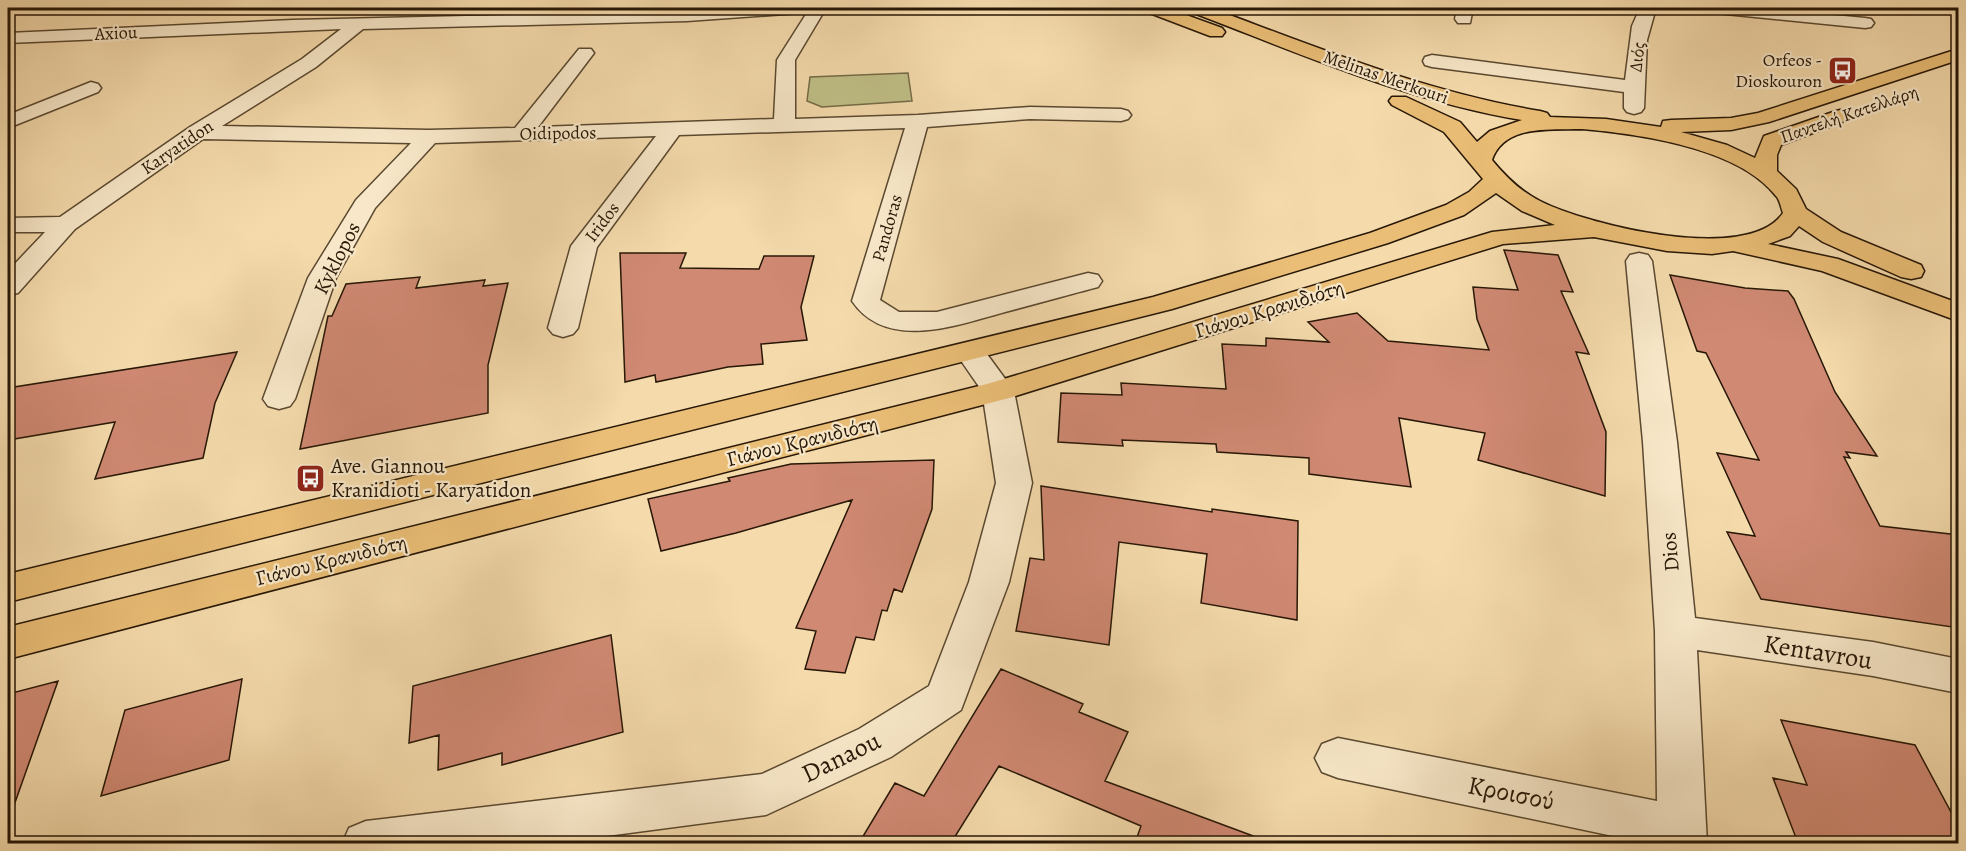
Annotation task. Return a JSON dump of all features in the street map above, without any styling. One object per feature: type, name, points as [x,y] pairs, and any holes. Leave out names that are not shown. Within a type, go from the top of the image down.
[{"type":"main road","name":"Melinas Merkouri","points":[[1153,8],[1410,106],[1452,127],[1488,171],[1517,199],[1550,216],[1592,230]]},
{"type":"main road","name":"Melinas Merkouri","points":[[1197,8],[1436,96],[1497,112],[1582,123]]},
{"type":"main road","name":"Παντελή Κατελλάρη","points":[[1629,117],[1731,124],[1751,120],[1959,54]]},
{"type":"main road","name":"Παντελή Κατελλάρη","points":[[1765,173],[1766,155],[1772,141],[1861,109]]},
{"type":"main road","points":[[1582,123],[1629,117],[1736,158],[1765,173],[1788,194],[1795,213],[1832,237],[1884,261],[1959,289]]},
{"type":"main road","name":"Γιάνου Κρανιδιότη","points":[[8,588],[1162,303],[1379,237],[1455,210],[1478,197],[1488,171],[1487,143],[1507,131],[1540,124],[1582,123]]},
{"type":"main road","points":[[1592,230],[1646,242],[1700,246],[1750,243],[1782,231],[1795,213]]},
{"type":"main road","name":"Γιάνου Κρανιδιότη","points":[[8,643],[998,391],[1501,237],[1592,230]]},
{"type":"main road","points":[[1729,244],[1777,252],[1829,265],[1959,314]]},
{"type":"street","name":"Axiou","points":[[8,38],[590,13],[687,16],[800,8]]},
{"type":"street","points":[[784,126],[786,60],[818,8]]},
{"type":"street","name":"Διός","points":[[1629,117],[1644,12],[1648,8]]},
{"type":"street","points":[[1715,8],[1865,23]]},
{"type":"street","name":"Karyatidon","points":[[8,287],[66,224],[198,132],[309,63],[359,23]]},
{"type":"street","points":[[521,134],[585,53]]},
{"type":"street","points":[[1432,61],[1633,87]]},
{"type":"street","points":[[8,122],[91,88]]},
{"type":"street","name":"Oidipodos","points":[[198,132],[429,137],[918,121],[1030,113],[1121,115]]},
{"type":"street","name":"Pandoras","points":[[918,121],[866,301],[874,311],[895,320],[914,323],[938,321],[1088,281]]},
{"type":"street","name":"Iridos","points":[[563,328],[584,246],[671,130]]},
{"type":"street","name":"Kyklopos","points":[[279,399],[327,269],[364,205],[429,137]]},
{"type":"street","points":[[8,225],[66,224]]},
{"type":"street","name":"Dios","points":[[1638,261],[1660,442],[1676,631],[1683,836]]},
{"type":"street","name":"Danaou","points":[[366,843],[766,794],[875,743],[946,697],[989,582],[1014,483],[998,391],[970,352]]},
{"type":"street","name":"Kentavrou","points":[[1676,631],[1873,660],[1959,676]]},
{"type":"street","name":"Κροισού","points":[[1338,758],[1683,836]]},
{"type":"shaded area","points":[[908,73],[912,101],[822,107],[807,101],[810,77]]},
{"type":"building","points":[[1504,250],[1558,255],[1573,292],[1561,291],[1589,354],[1576,352],[1606,432],[1605,496],[1478,460],[1485,433],[1399,418],[1411,487],[1309,474],[1309,458],[1217,452],[1216,444],[1122,440],[1123,446],[1058,442],[1061,393],[1122,395],[1121,383],[1226,389],[1222,344],[1266,346],[1266,338],[1329,342],[1308,322],[1357,313],[1388,341],[1489,350],[1477,319],[1473,287],[1518,290]]},
{"type":"building","points":[[620,253],[686,253],[680,268],[759,269],[764,256],[814,256],[801,307],[807,340],[761,344],[763,364],[728,367],[656,382],[655,375],[625,382]]},
{"type":"building","points":[[1670,275],[1745,288],[1788,291],[1794,299],[1835,392],[1877,456],[1846,452],[1850,458],[1844,457],[1880,526],[1959,535],[1959,628],[1761,599],[1727,532],[1755,536],[1717,453],[1759,460],[1706,353],[1697,351]]},
{"type":"building","points":[[420,277],[416,288],[485,280],[483,286],[508,283],[488,365],[488,413],[300,449],[328,316],[332,316],[346,284]]},
{"type":"building","points":[[237,352],[215,403],[203,458],[95,479],[115,422],[8,440],[8,388]]},
{"type":"building","points":[[934,460],[932,509],[902,592],[894,589],[887,611],[882,610],[874,640],[856,637],[845,673],[805,669],[816,631],[796,628],[852,500],[736,533],[661,551],[648,499],[730,481],[728,478],[791,464]]},
{"type":"building","points":[[1041,486],[1212,512],[1212,509],[1298,521],[1297,620],[1201,603],[1207,554],[1119,542],[1109,645],[1016,631],[1030,558],[1044,560]]},
{"type":"building","points":[[611,635],[623,732],[502,765],[502,753],[438,770],[439,735],[409,743],[413,686]]},
{"type":"building","points":[[1001,669],[1083,704],[1079,712],[1128,732],[1105,781],[1264,840],[1263,843],[1135,843],[1141,826],[999,766],[951,843],[859,843],[895,783],[924,796]]},
{"type":"building","points":[[242,679],[229,760],[101,796],[125,710]]},
{"type":"building","points":[[58,681],[12,811],[8,810],[8,694]]},
{"type":"building","points":[[1781,720],[1915,745],[1959,827],[1959,843],[1798,843],[1773,778],[1807,785]]},
{"type":"place","name":"Orfeos - Dioskouron","points":[[1843,70]]},
{"type":"place","name":"Ave. Giannou Kranidioti - Karyatidon","points":[[310,478]]}]
